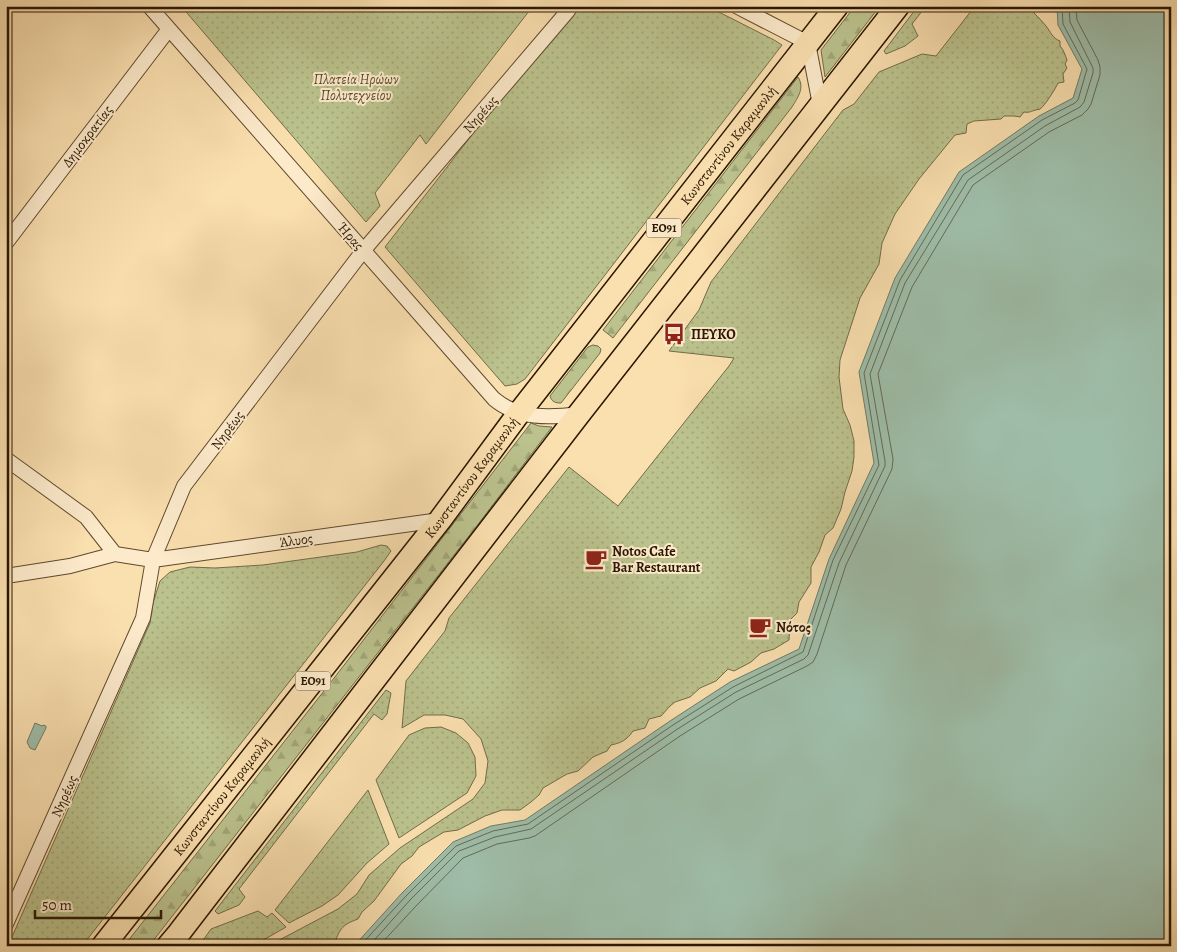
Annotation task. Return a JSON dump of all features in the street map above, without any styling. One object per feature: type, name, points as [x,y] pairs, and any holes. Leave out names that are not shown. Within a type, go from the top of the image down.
[{"type":"highway","name":"Κωνσταντίνου Καραμανλή","points":[[103,946],[440,520],[519,413],[837,6]]},
{"type":"highway","points":[[168,946],[579,414],[898,6]]},
{"type":"street","name":"Ήρας","points":[[149,6],[494,399],[501,405],[519,413],[559,417],[579,414]]},
{"type":"street","name":"Νηρέως","points":[[6,924],[143,618],[153,560],[184,486],[363,251],[571,6]]},
{"type":"street","points":[[736,6],[808,43],[820,105]]},
{"type":"street","name":"Δημοκρατίας","points":[[6,243],[168,29]]},
{"type":"street","points":[[6,459],[86,517],[115,554],[70,566],[6,576]]},
{"type":"street","name":"Άλυος","points":[[115,554],[153,560],[440,520]]},
{"type":"green space","name":"Πλατεία Ηρώων Πολυτεχνείου","points":[[181,6],[533,6],[426,144],[420,135],[375,193],[380,206],[366,222]]},
{"type":"green space","points":[[572,6],[707,6],[782,45],[525,379],[517,384],[505,386],[385,247]]},
{"type":"green space","points":[[855,6],[880,6],[825,77],[821,50]]},
{"type":"green space","points":[[918,6],[926,6],[912,24],[918,36],[905,46],[886,54],[884,51]]},
{"type":"green space","points":[[975,6],[1036,6],[1034,13],[1053,37],[1060,41],[1060,46],[1065,54],[1067,68],[1063,74],[1064,82],[1058,83],[1040,109],[1024,112],[1020,117],[1004,116],[1001,119],[974,121],[967,124],[966,133],[955,135],[919,179],[895,214],[882,243],[879,264],[860,298],[840,360],[839,377],[843,409],[854,441],[852,471],[841,509],[833,528],[825,535],[811,567],[811,583],[799,602],[797,613],[790,620],[789,640],[774,649],[761,653],[751,662],[734,671],[728,669],[716,681],[700,688],[690,697],[675,702],[661,716],[649,719],[645,728],[633,731],[624,741],[611,745],[607,751],[593,757],[578,771],[567,774],[543,788],[539,795],[520,810],[502,810],[485,816],[458,830],[444,832],[419,847],[412,856],[401,864],[374,901],[362,912],[358,919],[342,929],[337,936],[334,946],[268,946],[338,909],[357,894],[369,875],[400,848],[473,799],[485,783],[488,761],[481,739],[463,719],[445,715],[424,715],[402,728],[406,681],[445,631],[449,618],[569,467],[618,506],[734,358],[669,351],[699,310],[711,282],[843,110],[854,104],[879,72],[922,54],[936,56]]},
{"type":"green space","points":[[798,77],[801,89],[792,107],[613,338],[603,330]]},
{"type":"green space","points":[[593,345],[601,349],[600,353],[561,403],[554,402],[550,396],[588,347]]},
{"type":"green space","points":[[531,423],[552,427],[149,946],[124,946],[331,682]]},
{"type":"green space","points":[[381,545],[387,546],[391,551],[384,561],[82,946],[8,946],[150,623],[153,603],[160,581],[170,572],[190,567],[215,568],[263,565],[357,552]]},
{"type":"green space","points":[[386,690],[391,693],[387,714],[382,720],[374,714],[239,889],[245,897],[239,905],[218,914],[215,911]]},
{"type":"green space","points":[[441,727],[456,733],[468,743],[475,757],[476,776],[467,793],[399,838],[376,780],[409,735],[425,728]]},
{"type":"green space","points":[[368,790],[389,844],[367,863],[338,895],[322,906],[289,923],[275,910]]},
{"type":"green space","points":[[258,911],[267,917],[272,913],[286,927],[253,946],[199,946],[211,929]]},
{"type":"water","points":[[1057,6],[1171,6],[1171,946],[354,946],[402,893],[453,842],[491,826],[525,820],[730,682],[799,649],[829,559],[874,463],[859,372],[895,278],[959,172],[1039,116],[1073,98],[1082,69],[1058,25]]},
{"type":"water","points":[[35,723],[46,726],[46,728],[35,750],[30,748],[27,742]]},
{"type":"place","name":"ΠΕΥΚΟ","points":[[674,334]]},
{"type":"place","name":"Notos Cafe Bar Restaurant","points":[[596,559]]},
{"type":"place","name":"Νότος","points":[[760,627]]}]
